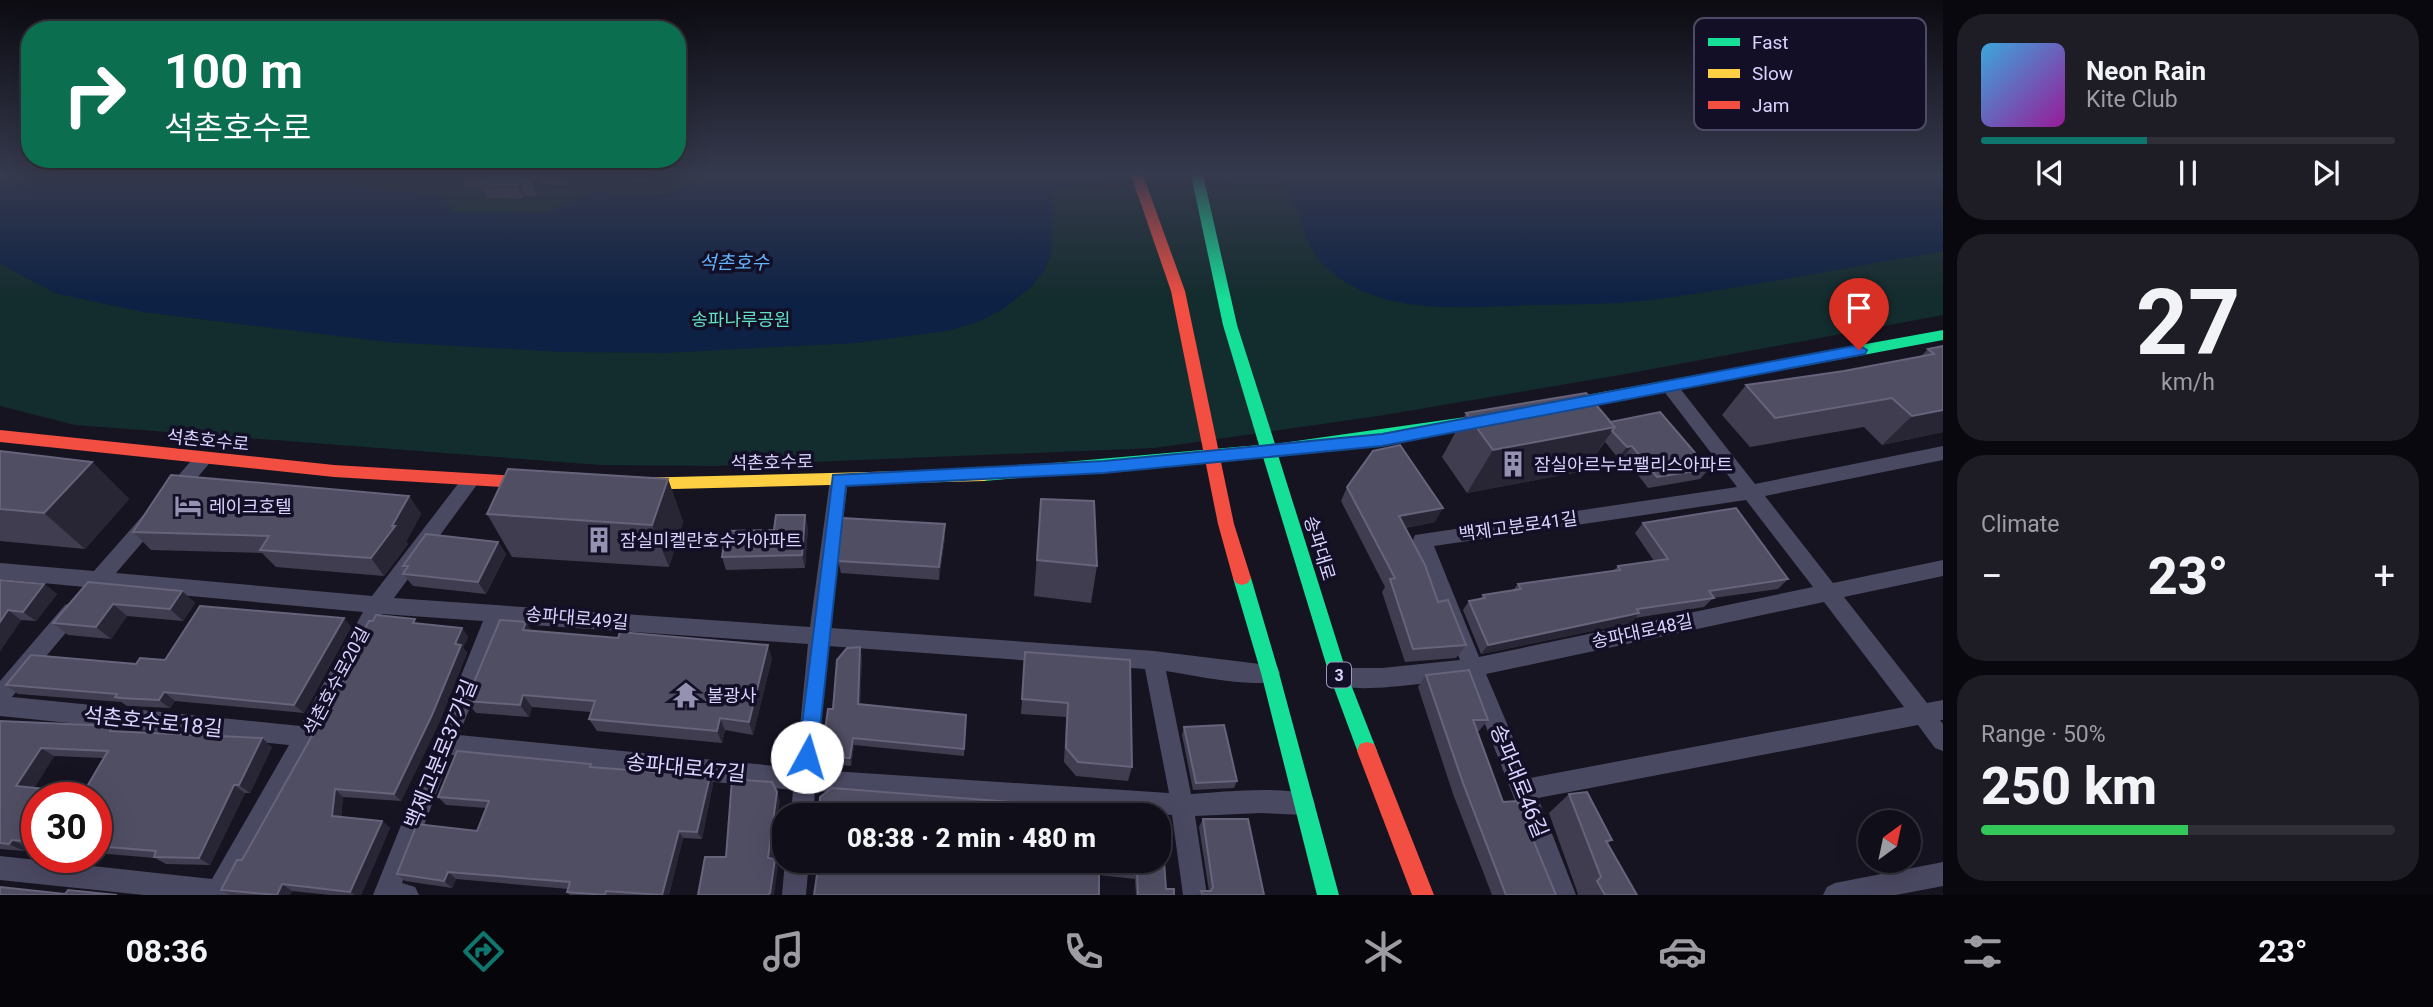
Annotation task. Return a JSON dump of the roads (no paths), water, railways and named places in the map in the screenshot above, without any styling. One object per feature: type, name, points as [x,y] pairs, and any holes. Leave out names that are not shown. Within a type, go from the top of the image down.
[{"type":"street","points":[[1151,217],[1178,291],[1226,524],[1270,673],[1328,895]]},
{"type":"street","name":"송파대로","points":[[1208,217],[1230,325],[1339,677],[1423,895]]},
{"type":"street","points":[[1540,410],[1943,335]]},
{"type":"street","points":[[1914,340],[1930,352]]},
{"type":"street","points":[[1669,386],[1828,592],[1933,713],[1943,741]]},
{"type":"street","name":"석촌호수로","points":[[619,484],[839,480],[1104,467],[1382,440],[1514,415]]},
{"type":"street","name":"석촌호수로","points":[[0,436],[202,460],[470,481],[551,483]]},
{"type":"street","name":"백제고분로41길","points":[[1472,668],[1422,540],[1750,492],[1943,453]]},
{"type":"street","points":[[0,696],[202,460]]},
{"type":"street","points":[[803,803],[819,638],[839,480]]},
{"type":"street","name":"석촌호수로20길","points":[[0,867],[218,891],[377,605],[470,481]]},
{"type":"street","name":"송파대로48길","points":[[1339,677],[1382,677],[1472,668],[1943,568]]},
{"type":"street","name":"송파대로49길","points":[[0,571],[377,605],[1154,660],[1226,671],[1270,673]]},
{"type":"street","name":"백제고분로37가길","points":[[392,894],[445,744],[497,612]]},
{"type":"street","points":[[1154,660],[1182,805],[1195,895]]},
{"type":"street","name":"송파대로46길","points":[[1472,668],[1525,790],[1564,895]]},
{"type":"street","name":"석촌호수로18길","points":[[0,706],[306,737]]},
{"type":"street","points":[[1525,790],[1933,713]]},
{"type":"street","name":"송파대로47길","points":[[445,744],[805,780],[1182,805],[1261,802],[1304,804]]},
{"type":"street","points":[[794,895],[796,873]]},
{"type":"street","points":[[1835,895],[1943,874]]},
{"type":"water","name":"석촌호수","points":[[0,217],[1052,217],[1051,255],[1044,271],[1031,287],[1000,311],[978,322],[947,331],[856,343],[663,353],[564,352],[387,342],[143,312],[55,293],[0,264]]},
{"type":"water","name":"석촌호수","points":[[1299,217],[1943,217],[1943,251],[1687,295],[1607,304],[1455,307],[1401,302],[1352,286],[1321,262],[1308,240]]},
{"type":"place","name":"잠실아르누보팰리스아파트","points":[[1513,464]]},
{"type":"place","name":"레이크호텔","points":[[188,506]]},
{"type":"place","name":"잠실미켈란호수가아파트","points":[[599,540]]},
{"type":"place","name":"불광사","points":[[686,695]]},
{"type":"park label","name":"송파나루공원","points":[[741,319]]}]
